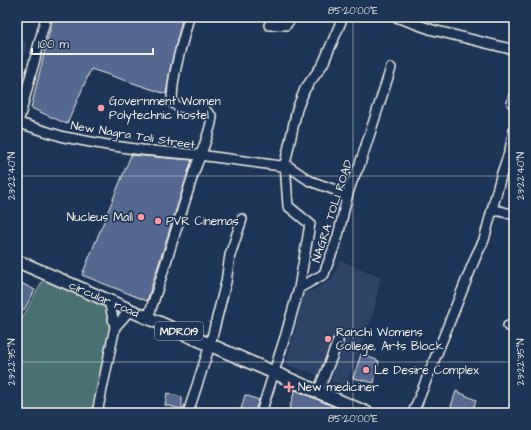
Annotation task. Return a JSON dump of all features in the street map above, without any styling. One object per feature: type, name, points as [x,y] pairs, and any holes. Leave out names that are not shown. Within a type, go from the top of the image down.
[{"type":"main road","name":"circular road","points":[[17,261],[367,413]]},
{"type":"street","points":[[18,125],[46,17]]},
{"type":"street","points":[[189,17],[180,52],[172,94],[172,102],[178,107],[205,110],[212,117],[211,126],[199,155],[283,165],[310,181],[338,191],[346,199]]},
{"type":"street","points":[[269,25],[286,25],[292,17]]},
{"type":"street","points":[[261,413],[299,288],[310,224],[288,206],[283,165],[305,89],[323,64],[342,17]]},
{"type":"street","points":[[396,17],[432,30],[514,50]]},
{"type":"street","name":"NAGRA TOLI ROAD","points":[[299,288],[324,274],[337,238],[346,199],[354,176],[360,167],[391,68]]},
{"type":"street","points":[[514,96],[512,103],[514,105]]},
{"type":"street","name":"New Nagra Toli Street","points":[[18,125],[64,137],[107,145],[199,155],[170,252],[148,318]]},
{"type":"street","points":[[414,413],[476,256],[484,240],[493,211],[501,176],[510,150],[514,130]]},
{"type":"street","points":[[493,211],[500,211],[514,215]]},
{"type":"street","points":[[188,413],[210,345],[226,282],[230,255],[242,219]]},
{"type":"street","points":[[97,413],[115,327],[108,301]]},
{"type":"street","points":[[115,327],[130,310]]},
{"type":"street","points":[[318,392],[338,341]]},
{"type":"shaded area","points":[[17,25],[27,46],[17,75]]},
{"type":"shaded area","name":"Ranchi Womens College, Arts Block","points":[[340,260],[381,277],[373,314],[345,387],[307,371],[286,365],[304,294],[332,280]]},
{"type":"green space","points":[[44,278],[107,302],[111,324],[92,413],[17,413],[17,328]]},
{"type":"building","points":[[53,17],[155,17],[182,20],[170,69],[166,94],[91,69],[67,124],[31,108]]},
{"type":"building","name":"Nucleus Mall","points":[[131,155],[192,160],[147,301],[82,275]]},
{"type":"building","points":[[17,281],[35,290],[24,310],[17,306]]},
{"type":"building","name":"Le Desire Complex","points":[[361,354],[379,361],[374,383],[353,378]]},
{"type":"building","points":[[295,390],[333,406],[330,413],[288,413]]},
{"type":"building","points":[[456,391],[476,400],[472,413],[449,413]]},
{"type":"building","points":[[167,393],[182,397],[182,409],[165,405]]},
{"type":"building","points":[[245,395],[259,400],[254,413],[240,413]]},
{"type":"place","name":"Government Women Polytechnic hostel","points":[[101,108]]},
{"type":"place","name":"Nucleus Mall","points":[[141,217]]},
{"type":"place","name":"PVR Cinemas","points":[[158,221]]},
{"type":"place","name":"Ranchi Womens College, Arts Block","points":[[328,339]]},
{"type":"place","name":"Le Desire Complex","points":[[366,370]]},
{"type":"place","name":"New mediciner","points":[[289,387]]}]
